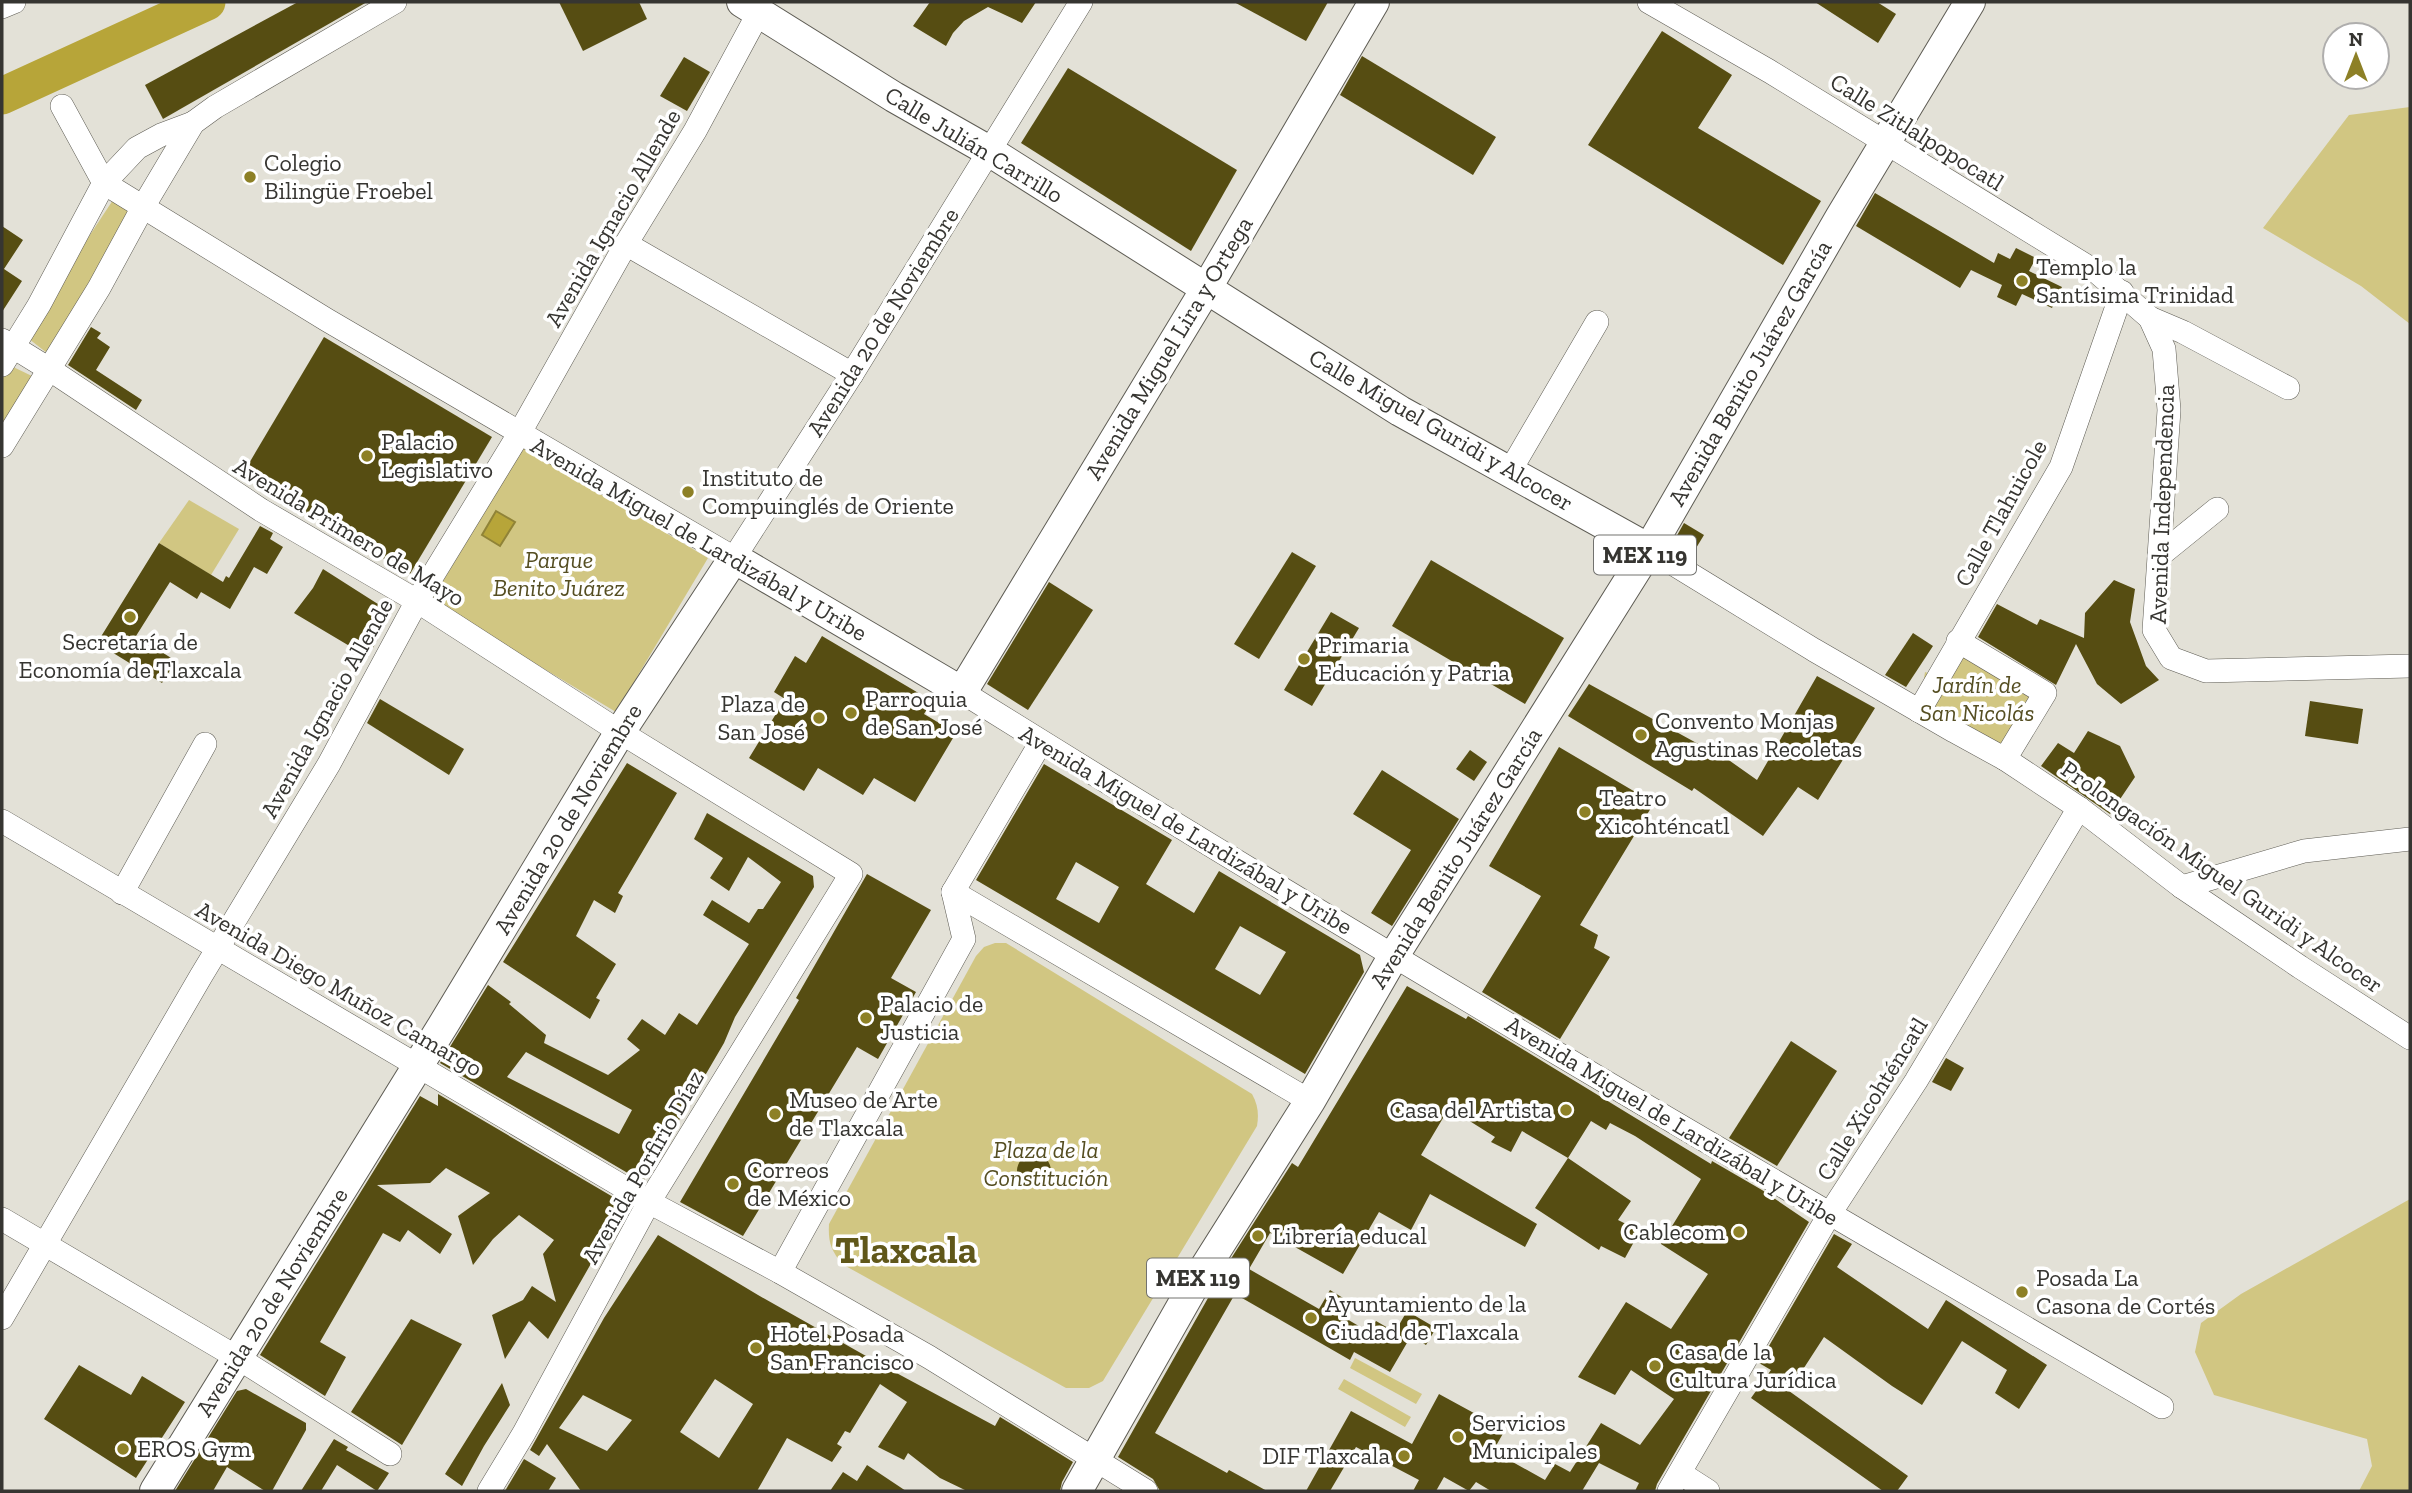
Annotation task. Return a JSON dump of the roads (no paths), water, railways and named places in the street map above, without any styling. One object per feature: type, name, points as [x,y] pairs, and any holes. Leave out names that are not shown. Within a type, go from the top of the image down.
[{"type":"main road","name":"Avenida Miguel Lira y Ortega","points":[[962,692],[1206,289],[1374,2]]},
{"type":"main road","name":"Avenida Benito Juárez García","points":[[1310,1101],[1393,957],[1648,549],[1970,2]]},
{"type":"main road","name":"Calle Julián Carrillo","points":[[750,8],[989,151],[1206,289]]},
{"type":"main road","name":"Calle Miguel Guridi y Alcocer","points":[[1206,289],[1400,411],[1648,549]]},
{"type":"main road","name":"Avenida Miguel de Lardizábal y Uribe","points":[[734,558],[962,692]]},
{"type":"main road","name":"Avenida 20 de Noviembre","points":[[155,1491],[418,1066],[620,732],[734,558]]},
{"type":"main road","name":"MEX 119","points":[[1077,1491],[1194,1285],[1310,1101]]},
{"type":"street","points":[[2,7],[14,2]]},
{"type":"street","points":[[5,351],[39,305],[104,183],[137,148],[193,123],[215,107],[394,2]]},
{"type":"street","name":"Avenida 20 de Noviembre","points":[[734,558],[852,374],[1081,2]]},
{"type":"street","name":"Calle Zitlalpopocatl","points":[[1655,3],[2098,273],[2150,318]]},
{"type":"street","name":"Avenida Ignacio Allende","points":[[2,1318],[217,948],[328,764],[417,601],[519,434],[626,244],[695,131],[750,8]]},
{"type":"street","points":[[62,106],[104,183]]},
{"type":"street","points":[[2,446],[99,288],[193,123]]},
{"type":"street","name":"Avenida Miguel de Lardizábal y Uribe","points":[[104,183],[327,320],[734,558]]},
{"type":"street","points":[[626,244],[852,374]]},
{"type":"street","name":"Calle Tlahuicole","points":[[1919,711],[1958,640],[2062,467],[2122,292]]},
{"type":"street","points":[[2150,318],[2288,388]]},
{"type":"street","name":"Avenida Independencia","points":[[2150,318],[2164,349],[2169,410],[2154,630],[2171,658],[2206,671],[2410,666]]},
{"type":"street","points":[[1510,471],[1597,322]]},
{"type":"street","name":"Avenida Primero de Mayo","points":[[5,351],[49,369],[242,499],[417,601],[620,732],[850,874]]},
{"type":"street","points":[[2159,556],[2217,509]]},
{"type":"street","name":"Calle Miguel Guridi y Alcocer","points":[[1648,549],[1919,711],[2005,759]]},
{"type":"street","points":[[1958,640],[2045,693],[2005,759]]},
{"type":"street","name":"Avenida Miguel de Lardizábal y Uribe","points":[[962,692],[1393,957],[2162,1407]]},
{"type":"street","points":[[780,1272],[964,939],[953,891],[1041,742]]},
{"type":"street","points":[[122,892],[205,744]]},
{"type":"street","name":"Prolongación Miguel Guridi y Alcocer","points":[[2005,759],[2078,808],[2182,887],[2410,1038]]},
{"type":"street","name":"Calle Xicohténcatl","points":[[1674,1482],[1829,1214],[1916,1081],[2078,808]]},
{"type":"street","name":"Avenida Diego Muñoz Camargo","points":[[2,821],[649,1202]]},
{"type":"street","points":[[2182,887],[2304,851],[2410,839]]},
{"type":"street","name":"Avenida Porfirio Díaz","points":[[489,1491],[524,1433],[649,1202],[850,874]]},
{"type":"street","points":[[953,891],[1310,1101]]},
{"type":"street","points":[[649,1202],[780,1272],[929,1357],[1146,1491]]},
{"type":"street","points":[[2,1219],[238,1358],[390,1454]]},
{"type":"street","points":[[1674,1482],[1709,1491]]},
{"type":"waterway","points":[[2,96],[207,2]]},
{"type":"place","name":"Colegio Bilingüe Froebel","points":[[250,177]]},
{"type":"place","name":"Templo la Santísima Trinidad","points":[[2022,281]]},
{"type":"place","name":"Palacio Legislativo","points":[[367,456]]},
{"type":"place","name":"Instituto de Compuinglés de Oriente","points":[[688,492]]},
{"type":"place","name":"Secretaría de Economía de Tlaxcala","points":[[130,617]]},
{"type":"place","name":"Primaria Educación y Patria","points":[[1304,659]]},
{"type":"place","name":"Parroquia de San José","points":[[851,713]]},
{"type":"place","name":"Plaza de San José","points":[[819,718]]},
{"type":"place","name":"Convento Monjas Agustinas Recoletas","points":[[1641,735]]},
{"type":"place","name":"Teatro Xicohténcatl","points":[[1585,812]]},
{"type":"place","name":"Palacio de Justicia","points":[[866,1018]]},
{"type":"place","name":"Casa del Artista","points":[[1566,1110]]},
{"type":"place","name":"Museo de Arte de Tlaxcala","points":[[775,1114]]},
{"type":"place","name":"Correos de México","points":[[733,1184]]},
{"type":"place","name":"Cablecom","points":[[1739,1232]]},
{"type":"place","name":"Librería educal","points":[[1258,1236]]},
{"type":"place","name":"Posada La Casona de Cortés","points":[[2022,1292]]},
{"type":"place","name":"Ayuntamiento de la Ciudad de Tlaxcala","points":[[1311,1318]]},
{"type":"place","name":"Hotel Posada San Francisco","points":[[756,1348]]},
{"type":"place","name":"Casa de la Cultura Jurídica","points":[[1655,1366]]},
{"type":"place","name":"Servicios Municipales","points":[[1458,1437]]},
{"type":"place","name":"EROS Gym","points":[[123,1449]]},
{"type":"place","name":"DIF Tlaxcala","points":[[1404,1456]]},
{"type":"district","name":"Tlaxcala","points":[[906,1250]]},
{"type":"park label","name":"Parque Benito Juárez","points":[[559,574]]},
{"type":"park label","name":"Jardín de San Nicolás","points":[[1977,699]]},
{"type":"park label","name":"Plaza de la Constitución","points":[[1046,1164]]}]
